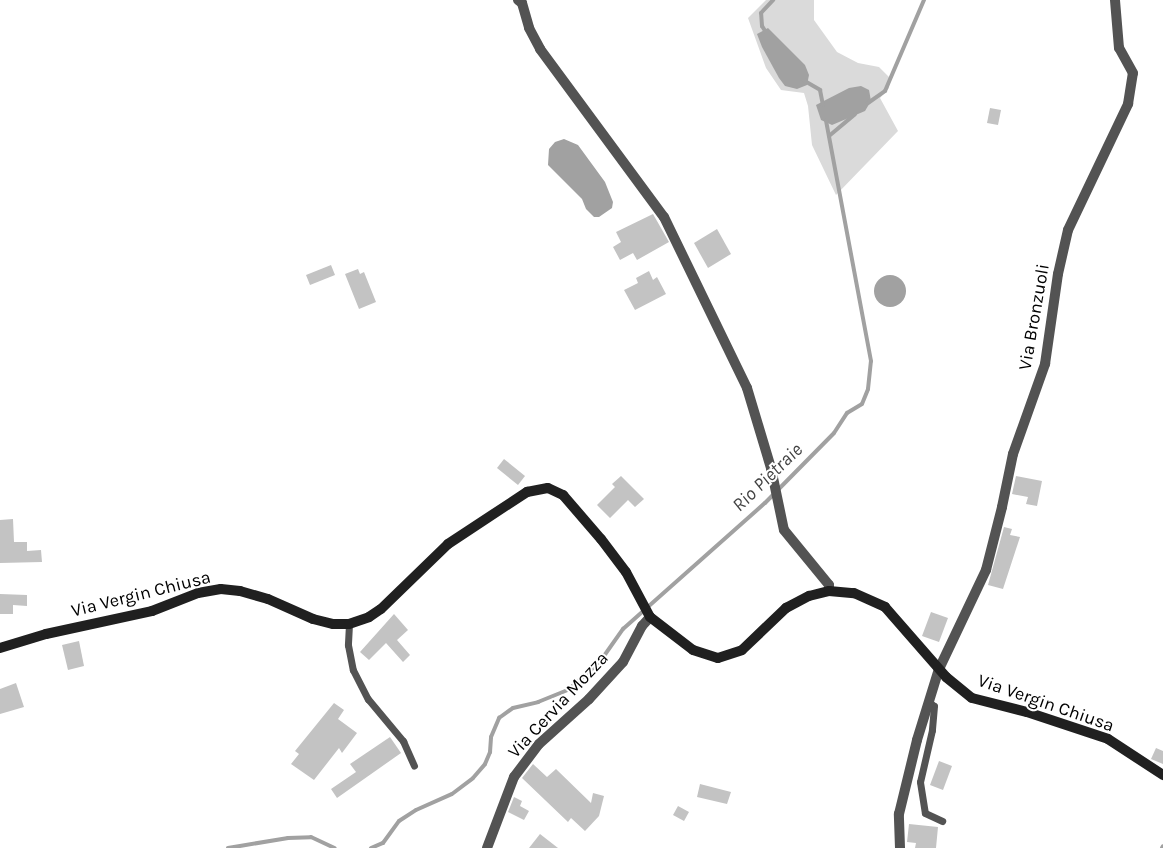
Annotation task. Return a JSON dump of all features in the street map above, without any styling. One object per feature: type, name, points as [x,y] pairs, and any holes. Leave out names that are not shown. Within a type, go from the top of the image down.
[{"type":"street","points":[[518,0],[522,3],[529,28],[540,49],[664,217],[747,388],[771,468],[777,505],[784,530],[829,584],[830,591]]},
{"type":"street","name":"Via Bronzuoli","points":[[900,848],[899,814],[929,702],[939,669],[986,570],[1013,454],[1045,364],[1058,274],[1068,230],[1128,104],[1133,73],[1119,48],[1115,20],[1115,0]]},
{"type":"street","name":"Via Vergin Chiusa","points":[[0,648],[46,634],[152,611],[198,593],[221,589],[240,591],[268,599],[313,619],[333,624],[349,624],[369,618],[381,609],[448,544],[527,492],[548,488],[563,495],[595,532],[626,572],[650,617],[693,650],[718,658],[742,650],[786,608],[809,596],[830,591],[854,593],[885,607],[939,669],[972,698],[1054,720],[1108,738],[1163,775]]},
{"type":"street","name":"Via Cervia Mozza","points":[[487,848],[514,777],[539,744],[588,699],[623,662],[642,626],[650,617]]},
{"type":"lane","points":[[349,624],[348,644],[353,670],[368,699],[403,741],[414,766]]},
{"type":"lane","points":[[929,702],[934,706],[932,730],[920,782],[925,813],[942,821]]},
{"type":"shaded area","points":[[766,0],[814,0],[814,20],[837,52],[858,63],[879,67],[890,78],[889,88],[880,98],[898,131],[836,195],[812,145],[808,106],[804,93],[781,90],[766,68],[748,18]]},
{"type":"shaded area","points":[[768,28],[805,65],[809,75],[807,85],[797,89],[785,86],[779,78],[757,34]]},
{"type":"shaded area","points":[[861,86],[869,90],[871,101],[865,111],[832,125],[821,120],[816,105],[849,88]]},
{"type":"shaded area","points":[[564,139],[578,145],[605,182],[613,202],[612,208],[599,217],[594,217],[586,209],[582,199],[548,165],[549,149],[555,142]]},
{"type":"shaded area","points":[[890,275],[896,276],[901,280],[905,285],[905,297],[901,302],[896,306],[890,307],[884,306],[879,302],[875,297],[874,291],[875,285],[879,280],[884,276]]},
{"type":"building","points":[[990,108],[1001,110],[998,125],[987,123]]},
{"type":"building","points":[[653,214],[669,242],[637,260],[633,253],[620,260],[613,247],[621,242],[616,232]]},
{"type":"building","points":[[717,229],[731,254],[708,268],[694,243]]},
{"type":"building","points":[[331,265],[335,275],[310,285],[306,275]]},
{"type":"building","points":[[358,269],[360,274],[364,272],[376,302],[359,309],[345,274]]},
{"type":"building","points":[[649,271],[653,280],[657,277],[666,294],[635,310],[624,290],[638,283],[636,278]]},
{"type":"building","points":[[504,459],[525,476],[518,485],[497,468]]},
{"type":"building","points":[[621,476],[644,499],[635,507],[628,500],[610,518],[597,505],[615,487],[612,484]]},
{"type":"building","points":[[1016,476],[1042,481],[1037,506],[1026,504],[1028,497],[1012,494]]},
{"type":"building","points":[[13,519],[14,542],[27,542],[27,551],[41,550],[42,562],[0,563],[0,520]]},
{"type":"building","points":[[1004,527],[1012,529],[1010,535],[1020,537],[1003,589],[988,585]]},
{"type":"building","points":[[0,594],[27,595],[27,606],[13,605],[13,614],[0,614]]},
{"type":"building","points":[[931,612],[948,618],[939,642],[922,636]]},
{"type":"building","points":[[394,614],[408,630],[397,640],[410,655],[403,662],[386,643],[369,660],[360,652]]},
{"type":"building","points":[[79,641],[84,666],[68,670],[62,645]]},
{"type":"building","points":[[16,683],[24,707],[0,714],[0,689]]},
{"type":"building","points":[[334,703],[344,710],[338,719],[357,733],[342,753],[339,748],[314,780],[291,764],[299,754],[295,751]]},
{"type":"building","points":[[390,737],[401,753],[337,798],[331,789],[356,772],[350,764]]},
{"type":"building","points":[[1156,748],[1163,751],[1163,764],[1151,759]]},
{"type":"building","points":[[939,761],[952,766],[943,790],[930,785]]},
{"type":"building","points":[[533,764],[547,777],[556,769],[591,803],[593,793],[604,796],[599,816],[585,831],[571,818],[568,822],[522,778]]},
{"type":"building","points":[[700,784],[731,792],[727,804],[697,797]]},
{"type":"building","points":[[514,797],[522,801],[520,806],[529,811],[524,820],[508,812]]},
{"type":"building","points":[[678,806],[689,812],[684,821],[673,815]]},
{"type":"building","points":[[909,824],[938,827],[936,848],[915,848],[916,843],[907,842]]},
{"type":"building","points":[[540,834],[558,848],[529,848]]},
{"type":"waterway","name":"Rio Pietraie","points":[[767,34],[762,26],[761,13],[773,0]]},
{"type":"waterway","points":[[868,103],[885,91],[924,0]]},
{"type":"waterway","name":"Rio Pietraie","points":[[803,80],[820,90],[823,105]]},
{"type":"waterway","points":[[829,136],[855,114]]},
{"type":"waterway","name":"Rio Pietraie","points":[[371,848],[383,843],[399,821],[416,810],[452,794],[473,778],[485,764],[490,752],[491,737],[499,718],[513,708],[538,702],[568,690],[599,663],[623,629],[765,503],[834,433],[847,413],[862,404],[868,389],[871,361],[826,120]]},
{"type":"waterway","name":"Rio Pietraie","points":[[228,848],[288,838],[311,837],[335,848]]}]
